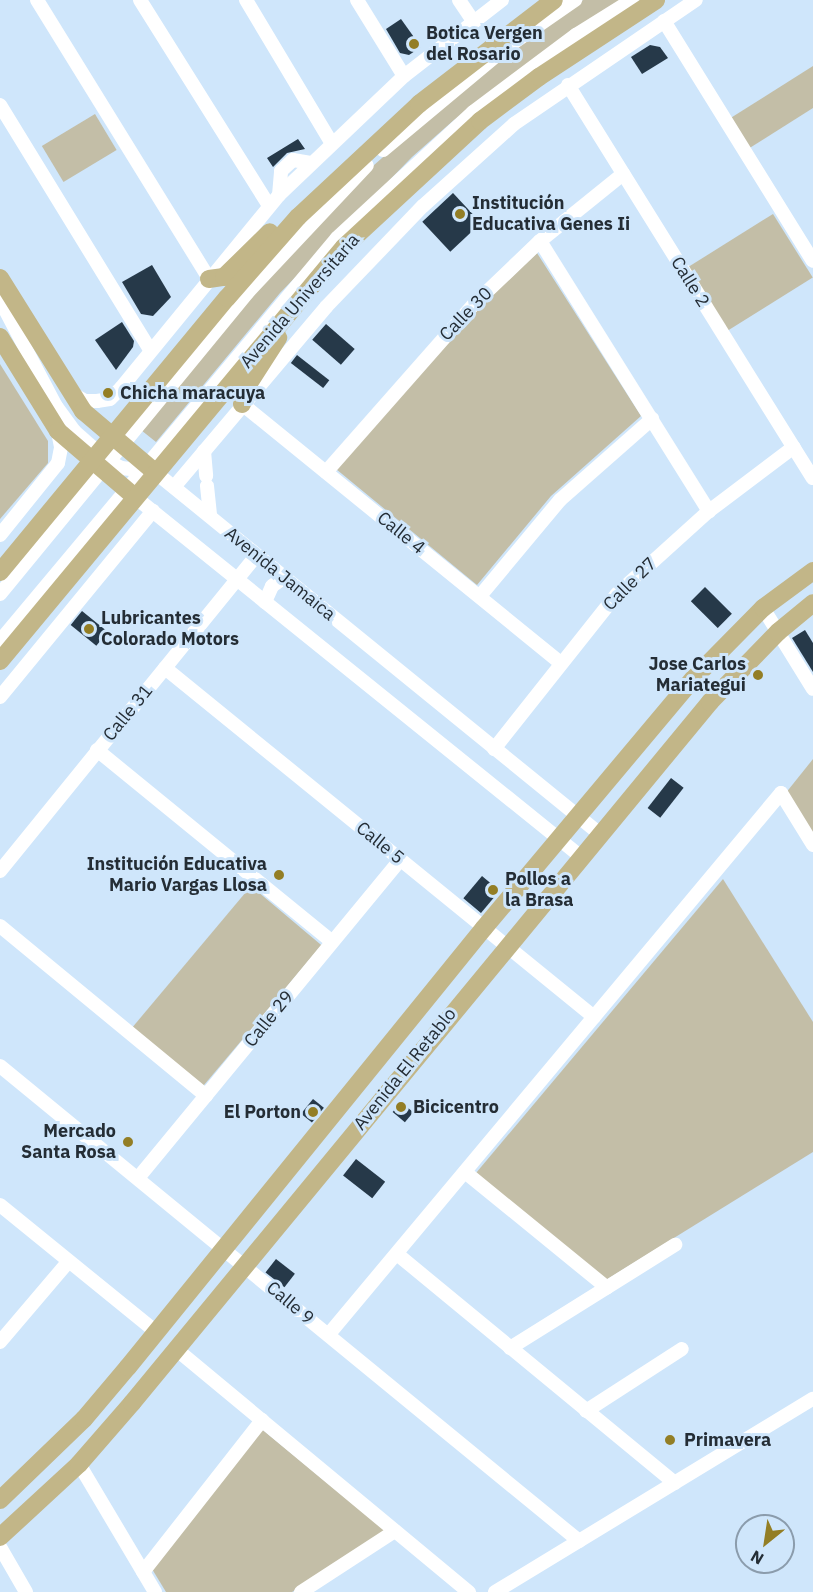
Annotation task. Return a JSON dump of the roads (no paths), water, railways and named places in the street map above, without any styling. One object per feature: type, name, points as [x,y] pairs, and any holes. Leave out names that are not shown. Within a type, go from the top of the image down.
[{"type":"main road","points":[[530,17],[543,0]]},
{"type":"main road","points":[[0,572],[100,461],[298,217],[419,104],[554,0]]},
{"type":"main road","name":"Avenida Universitaria","points":[[0,661],[147,469],[359,233],[480,121],[539,77],[656,0]]},
{"type":"main road","points":[[209,279],[224,277],[267,234],[298,217]]},
{"type":"main road","name":"Avenida Jamaica","points":[[0,278],[83,411],[147,469]]},
{"type":"main road","points":[[242,404],[249,382],[285,328],[295,302]]},
{"type":"main road","name":"Avenida Jamaica","points":[[0,337],[58,431],[100,461],[130,493]]},
{"type":"main road","name":"Avenida El Retablo","points":[[0,1500],[84,1419],[484,928],[693,678],[763,608],[813,570]]},
{"type":"main road","name":"Avenida El Retablo","points":[[0,1537],[79,1464],[580,856],[710,702],[778,632],[813,603]]},
{"type":"street","points":[[37,0],[209,279]]},
{"type":"street","points":[[140,0],[268,206]]},
{"type":"street","points":[[246,0],[331,142]]},
{"type":"street","points":[[357,0],[404,76]]},
{"type":"street","points":[[459,0],[473,21]]},
{"type":"street","points":[[70,392],[84,401],[110,399],[268,206],[331,142],[404,76],[502,0]]},
{"type":"street","points":[[116,441],[288,246],[360,171],[448,93],[575,0]]},
{"type":"street","points":[[0,300],[56,406],[100,461],[121,468],[147,469],[307,270],[389,186],[489,99],[632,0]]},
{"type":"street","name":"Avenida Universitaria","points":[[174,487],[242,404],[394,232],[514,124],[568,85],[696,0]]},
{"type":"street","points":[[664,21],[813,261]]},
{"type":"street","name":"Calle 2","points":[[568,85],[813,478]]},
{"type":"street","points":[[0,105],[150,350]]},
{"type":"street","name":"Calle 30","points":[[326,472],[428,354],[540,241],[623,174]]},
{"type":"street","points":[[540,241],[709,511]]},
{"type":"street","name":"Calle 4","points":[[242,404],[561,662]]},
{"type":"street","points":[[480,596],[560,500],[652,419]]},
{"type":"street","points":[[0,536],[58,463],[61,447],[58,431]]},
{"type":"street","name":"Calle 27","points":[[494,749],[617,594],[709,511],[794,447]]},
{"type":"street","points":[[204,451],[210,516]]},
{"type":"street","points":[[0,594],[100,461]]},
{"type":"street","name":"Avenida Jamaica","points":[[147,469],[210,516],[600,834]]},
{"type":"street","points":[[0,641],[130,493]]},
{"type":"street","name":"Avenida Jamaica","points":[[130,493],[580,856]]},
{"type":"street","points":[[0,697],[153,511]]},
{"type":"street","name":"Calle 31","points":[[0,871],[257,555]]},
{"type":"street","points":[[265,602],[272,586],[285,577]]},
{"type":"street","points":[[763,608],[813,689]]},
{"type":"street","name":"Calle 5","points":[[165,668],[594,1017]]},
{"type":"street","points":[[98,750],[332,942]]},
{"type":"street","points":[[329,1334],[781,793],[813,845]]},
{"type":"street","name":"Calle 29","points":[[138,1178],[401,860]]},
{"type":"street","points":[[0,926],[206,1096]]},
{"type":"street","name":"Calle 9","points":[[0,1066],[579,1541]]},
{"type":"street","points":[[465,1172],[607,1288]]},
{"type":"street","points":[[0,1205],[156,1332]]},
{"type":"street","points":[[510,1348],[675,1245]]},
{"type":"street","points":[[396,1254],[675,1483]]},
{"type":"street","points":[[0,1342],[68,1262]]},
{"type":"street","points":[[176,1349],[469,1592]]},
{"type":"street","points":[[586,1411],[682,1349]]},
{"type":"street","points":[[495,1592],[813,1399]]},
{"type":"street","points":[[143,1572],[262,1420]]},
{"type":"street","points":[[79,1464],[155,1592]]},
{"type":"street","points":[[301,1592],[395,1531]]},
{"type":"street","points":[[0,1547],[26,1592]]},
{"type":"place","name":"Botica Vergen del Rosario","points":[[414,44]]},
{"type":"place","name":"Institución Educativa Genes Ii","points":[[460,214]]},
{"type":"place","name":"Chicha maracuya","points":[[108,393]]},
{"type":"place","name":"Lubricantes Colorado Motors","points":[[89,629]]},
{"type":"place","name":"Jose Carlos Mariategui","points":[[758,675]]},
{"type":"place","name":"Institución Educativa Mario Vargas Llosa","points":[[279,875]]},
{"type":"place","name":"Pollos a la Brasa","points":[[493,890]]},
{"type":"place","name":"Bicicentro","points":[[401,1107]]},
{"type":"place","name":"El Porton","points":[[313,1112]]},
{"type":"place","name":"Mercado Santa Rosa","points":[[128,1142]]},
{"type":"place","name":"Primavera","points":[[670,1440]]}]
